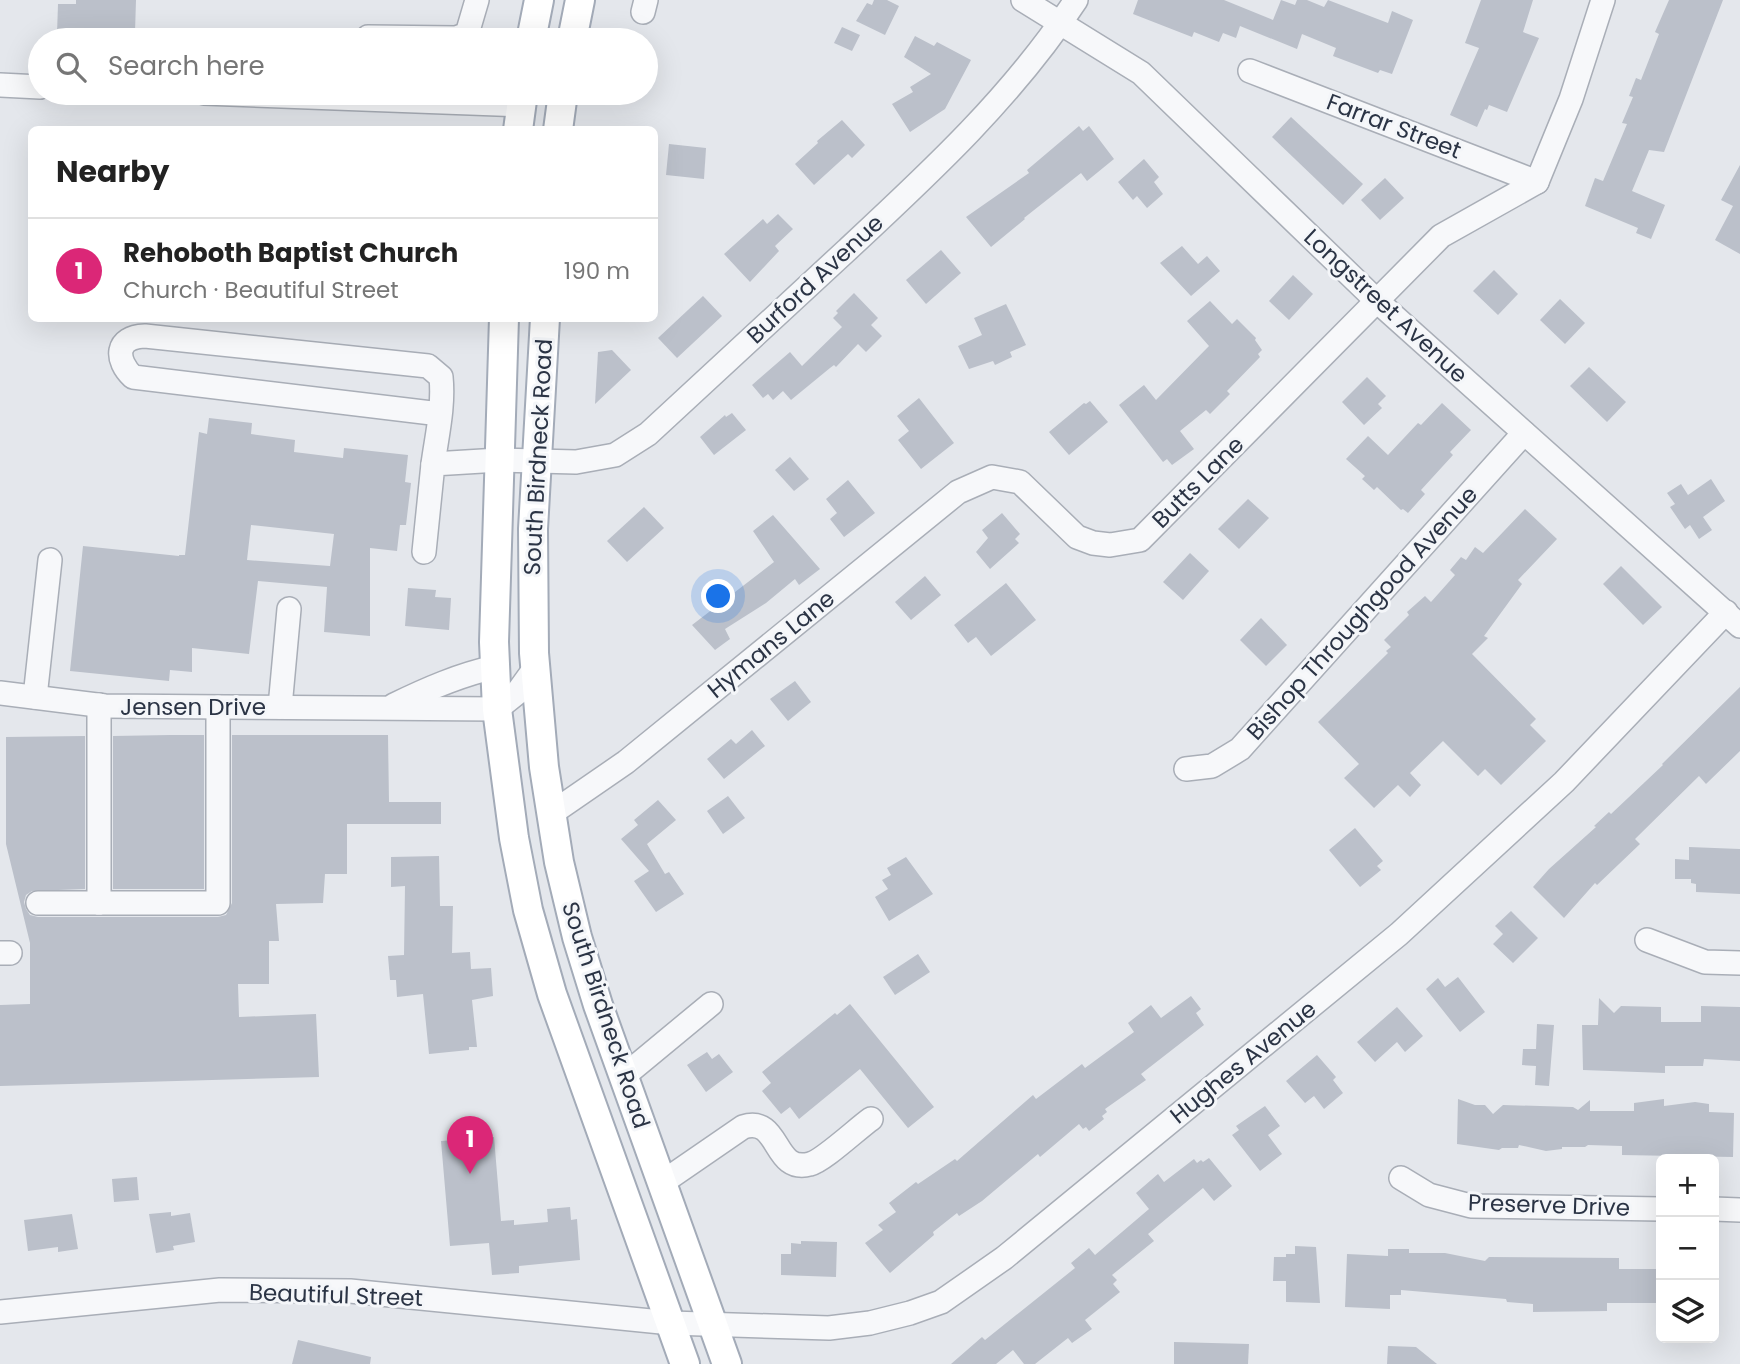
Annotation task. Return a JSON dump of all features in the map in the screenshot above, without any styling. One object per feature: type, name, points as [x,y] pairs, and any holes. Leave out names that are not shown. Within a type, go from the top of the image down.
[{"type":"main road","points":[[533,28],[538,0]]},
{"type":"main road","points":[[574,28],[580,0]]},
{"type":"main road","points":[[558,126],[561,105]]},
{"type":"main road","name":"South Birdneck Road","points":[[504,322],[495,667],[497,709],[517,850],[528,910],[552,994],[685,1364]]},
{"type":"main road","name":"South Birdneck Road","points":[[545,322],[532,540],[535,668],[544,766],[559,862],[570,912],[598,1005],[727,1364]]},
{"type":"street","points":[[469,28],[477,0]]},
{"type":"street","name":"Longstreet Avenue","points":[[1023,0],[1141,73],[1377,301],[1733,619]]},
{"type":"street","name":"Burford Avenue","points":[[433,464],[499,460],[576,462],[615,455],[648,433],[931,172],[981,121],[1036,56],[1076,0]]},
{"type":"street","points":[[1537,182],[1571,99],[1603,0]]},
{"type":"street","name":"Farrar Street","points":[[1250,71],[1537,182]]},
{"type":"street","points":[[0,85],[28,86]]},
{"type":"street","points":[[470,105],[521,109]]},
{"type":"street","name":"Butts Lane","points":[[992,477],[1020,482],[1077,537],[1110,545],[1140,540],[1441,236],[1537,182]]},
{"type":"street","points":[[424,552],[433,464],[440,414],[442,394],[441,377],[428,366],[145,336],[126,341],[121,351],[121,361],[133,377],[440,414]]},
{"type":"street","name":"Bishop Throughgood Avenue","points":[[1186,769],[1212,766],[1240,749],[1524,433]]},
{"type":"street","name":"Hymans Lane","points":[[552,813],[625,762],[958,492],[992,477]]},
{"type":"street","points":[[35,697],[50,560]]},
{"type":"street","points":[[281,707],[289,609]]},
{"type":"street","name":"Hughes Avenue","points":[[671,1323],[829,1328],[870,1323],[941,1302],[1004,1258],[1399,934],[1564,782],[1733,619]]},
{"type":"street","name":"Jensen Drive","points":[[388,708],[467,673],[495,667]]},
{"type":"street","points":[[497,709],[517,692],[535,668]]},
{"type":"street","name":"Jensen Drive","points":[[0,693],[99,705],[497,709]]},
{"type":"street","points":[[99,705],[99,903]]},
{"type":"street","points":[[38,903],[218,903],[218,707]]},
{"type":"street","points":[[1647,940],[1706,962],[1740,963]]},
{"type":"street","points":[[624,1076],[711,1004]]},
{"type":"street","points":[[663,1182],[743,1127],[754,1124],[764,1126],[788,1162],[798,1165],[813,1164],[871,1119]]},
{"type":"street","name":"Preserve Drive","points":[[1401,1178],[1429,1195],[1471,1206],[1656,1209]]},
{"type":"street","points":[[1719,1209],[1740,1210]]},
{"type":"street","name":"Beautiful Street","points":[[0,1312],[220,1290],[350,1291],[671,1323]]},
{"type":"building","points":[[76,0],[136,0],[135,28],[57,28],[58,4],[76,4]]},
{"type":"building","points":[[874,0],[887,0],[899,6],[885,35],[856,21],[867,3],[872,5]]},
{"type":"building","points":[[1138,0],[1224,0],[1273,20],[1281,0],[1295,5],[1297,0],[1307,0],[1324,7],[1328,0],[1388,23],[1392,11],[1413,20],[1392,74],[1380,70],[1378,73],[1333,56],[1336,48],[1302,34],[1297,49],[1240,26],[1236,38],[1223,33],[1219,42],[1194,32],[1192,37],[1133,14]]},
{"type":"building","points":[[1481,0],[1533,0],[1523,32],[1539,38],[1507,112],[1489,105],[1477,127],[1450,115],[1479,48],[1465,43]]},
{"type":"building","points":[[1669,0],[1723,0],[1664,152],[1649,150],[1632,191],[1665,205],[1651,239],[1636,233],[1638,228],[1585,206],[1595,178],[1603,181],[1627,124],[1622,123],[1633,97],[1629,96],[1636,78],[1641,80],[1659,34],[1655,32]]},
{"type":"building","points":[[842,27],[860,35],[852,51],[834,43]]},
{"type":"building","points":[[915,36],[934,46],[937,42],[971,60],[945,109],[910,132],[892,104],[913,92],[910,87],[931,74],[904,57]]},
{"type":"building","points":[[1291,117],[1363,184],[1343,205],[1272,137]]},
{"type":"building","points":[[842,120],[865,145],[852,158],[848,154],[814,185],[795,164]]},
{"type":"building","points":[[1079,126],[1083,131],[1089,126],[1114,159],[1087,181],[1081,173],[991,247],[966,217],[1029,173],[1027,170]]},
{"type":"building","points":[[669,144],[706,148],[704,179],[666,175]]},
{"type":"building","points":[[1144,159],[1159,177],[1154,182],[1163,194],[1147,208],[1137,196],[1133,200],[1118,182]]},
{"type":"building","points":[[1740,165],[1740,254],[1715,240],[1733,206],[1721,200]]},
{"type":"building","points":[[1385,178],[1404,198],[1380,220],[1361,200]]},
{"type":"building","points":[[778,214],[793,229],[775,246],[779,251],[750,282],[724,254],[763,219],[767,224]]},
{"type":"building","points":[[1182,246],[1198,264],[1207,256],[1220,271],[1191,296],[1160,263]]},
{"type":"building","points":[[941,250],[961,273],[926,304],[906,280]]},
{"type":"building","points":[[1494,270],[1518,294],[1498,315],[1473,291]]},
{"type":"building","points":[[1293,275],[1313,294],[1289,320],[1269,301]]},
{"type":"building","points":[[854,293],[878,318],[871,325],[882,336],[866,352],[858,344],[836,367],[834,365],[791,400],[783,391],[773,400],[768,394],[763,398],[752,385],[790,352],[802,366],[842,327],[833,318],[838,313],[836,311]]},
{"type":"building","points":[[703,296],[722,316],[677,358],[658,338]]},
{"type":"building","points":[[1560,299],[1585,323],[1565,344],[1540,320]]},
{"type":"building","points":[[1210,301],[1232,324],[1237,319],[1256,338],[1262,350],[1258,354],[1260,357],[1227,391],[1230,394],[1210,414],[1206,410],[1180,431],[1194,449],[1172,465],[1167,459],[1163,462],[1119,405],[1144,385],[1156,400],[1209,346],[1187,321]]},
{"type":"building","points":[[1006,304],[1026,345],[1010,352],[1012,357],[995,365],[993,361],[969,369],[958,346],[982,335],[974,318]]},
{"type":"building","points":[[612,350],[631,370],[595,404],[598,352]]},
{"type":"building","points":[[1589,367],[1626,402],[1607,422],[1570,386]]},
{"type":"building","points":[[1367,377],[1386,396],[1378,404],[1382,408],[1364,425],[1342,402]]},
{"type":"building","points":[[919,398],[954,443],[921,469],[898,440],[909,431],[897,416]]},
{"type":"building","points":[[1090,401],[1108,422],[1069,455],[1049,432]]},
{"type":"building","points":[[1442,403],[1471,430],[1450,452],[1453,455],[1421,490],[1425,494],[1408,513],[1401,510],[1377,487],[1374,490],[1362,479],[1365,476],[1346,459],[1368,436],[1388,455],[1418,423],[1421,425]]},
{"type":"building","points":[[732,413],[746,430],[714,455],[700,437],[725,415],[726,417]]},
{"type":"building","points":[[209,418],[252,423],[251,434],[295,440],[294,452],[343,458],[344,448],[408,455],[405,482],[411,483],[406,525],[400,525],[397,551],[370,548],[370,636],[324,632],[327,587],[258,581],[249,654],[192,648],[192,672],[170,670],[169,681],[70,671],[83,546],[185,555],[199,432],[207,434]],"holes":[[[251,525],[334,534],[330,566],[247,560]]]},
{"type":"building","points":[[790,457],[809,479],[794,491],[775,470]]},
{"type":"building","points":[[1711,479],[1725,501],[1703,517],[1712,530],[1699,539],[1690,525],[1685,529],[1670,507],[1675,504],[1667,493],[1681,484],[1688,495]]},
{"type":"building","points":[[848,480],[875,513],[844,537],[830,519],[837,513],[826,499]]},
{"type":"building","points":[[1248,499],[1269,518],[1239,549],[1218,529]]},
{"type":"building","points":[[644,507],[664,528],[627,562],[607,541]]},
{"type":"building","points":[[1525,509],[1557,539],[1518,580],[1522,584],[1484,636],[1488,638],[1472,654],[1536,719],[1530,725],[1546,741],[1501,785],[1485,769],[1478,776],[1443,741],[1410,773],[1421,785],[1410,797],[1398,785],[1374,808],[1344,778],[1359,764],[1318,722],[1388,653],[1386,651],[1391,647],[1384,640],[1409,615],[1407,612],[1425,596],[1431,602],[1455,575],[1450,570],[1461,557],[1466,560],[1475,547],[1483,553]]},
{"type":"building","points":[[1002,513],[1020,534],[1015,539],[1019,543],[990,569],[976,552],[988,538],[982,530]]},
{"type":"building","points":[[773,515],[820,569],[799,585],[795,579],[766,603],[725,629],[730,639],[715,650],[692,625],[774,562],[753,531]]},
{"type":"building","points":[[1190,553],[1209,571],[1183,600],[1163,582]]},
{"type":"building","points":[[1621,566],[1662,607],[1643,625],[1603,584]]},
{"type":"building","points":[[925,576],[941,595],[911,620],[895,602]]},
{"type":"building","points":[[1006,583],[1036,620],[991,656],[976,637],[968,643],[954,625]]},
{"type":"building","points":[[408,588],[436,590],[435,597],[451,598],[449,630],[405,626]]},
{"type":"building","points":[[1261,618],[1287,645],[1266,666],[1240,640]]},
{"type":"building","points":[[795,681],[811,702],[788,721],[770,699]]},
{"type":"building","points":[[1740,687],[1740,751],[1706,784],[1699,776],[1635,839],[1640,844],[1597,885],[1595,883],[1564,918],[1533,887],[1596,827],[1594,826],[1609,812],[1611,814],[1663,765]]},
{"type":"building","points":[[752,730],[765,746],[724,779],[707,759],[731,739],[736,744]]},
{"type":"building","points":[[204,735],[204,889],[113,889],[113,736]]},
{"type":"building","points":[[232,735],[388,735],[389,802],[441,802],[441,824],[347,824],[347,874],[325,874],[323,903],[276,904],[279,941],[269,941],[269,984],[238,984],[239,1017],[316,1014],[319,1077],[0,1086],[0,1005],[30,1004],[30,943],[6,844],[6,737],[85,736],[85,889],[32,891],[26,895],[24,902],[30,915],[218,917],[226,915],[232,903]]},
{"type":"building","points":[[728,796],[745,818],[723,834],[707,811]]},
{"type":"building","points":[[658,800],[676,820],[647,844],[665,874],[669,872],[684,894],[656,912],[634,881],[649,871],[621,839],[638,825],[634,820]]},
{"type":"building","points":[[1355,828],[1383,861],[1377,866],[1381,870],[1360,887],[1329,850]]},
{"type":"building","points":[[1689,847],[1740,849],[1740,894],[1696,892],[1696,884],[1691,883],[1691,879],[1675,879],[1675,859],[1689,860]]},
{"type":"building","points":[[439,856],[440,906],[453,906],[452,953],[470,952],[471,969],[491,968],[493,996],[472,1000],[477,1047],[429,1054],[423,994],[397,997],[396,980],[390,980],[388,956],[404,955],[405,886],[391,887],[391,857]]},
{"type":"building","points":[[906,857],[933,894],[889,921],[875,897],[888,889],[882,880],[891,875],[887,868]]},
{"type":"building","points":[[1511,911],[1538,938],[1513,963],[1493,944],[1503,934],[1495,926]]},
{"type":"building","points":[[918,954],[930,972],[895,995],[883,977]]},
{"type":"building","points":[[1458,977],[1485,1012],[1460,1032],[1426,989],[1438,978],[1445,987]]},
{"type":"building","points":[[1191,996],[1201,1009],[1196,1013],[1204,1025],[1141,1074],[1146,1080],[1105,1109],[1107,1112],[1102,1116],[1104,1119],[1089,1131],[1079,1124],[982,1201],[959,1216],[957,1213],[890,1273],[865,1243],[883,1230],[878,1225],[896,1212],[889,1203],[916,1182],[918,1184],[955,1159],[957,1161],[1033,1095],[1036,1099],[1082,1064],[1085,1068],[1134,1032],[1128,1023],[1151,1005],[1161,1018]]},
{"type":"building","points":[[1599,998],[1614,1013],[1621,1006],[1661,1007],[1661,1022],[1701,1022],[1701,1006],[1740,1007],[1740,1061],[1704,1059],[1703,1066],[1665,1066],[1665,1073],[1583,1070],[1582,1025],[1598,1025]]},
{"type":"building","points":[[850,1004],[934,1107],[908,1128],[860,1069],[799,1119],[790,1107],[781,1114],[762,1091],[771,1083],[762,1072]]},
{"type":"building","points":[[1397,1007],[1423,1036],[1405,1052],[1397,1042],[1375,1062],[1357,1042]]},
{"type":"building","points":[[1537,1024],[1554,1025],[1549,1086],[1535,1085],[1536,1066],[1522,1065],[1523,1049],[1536,1049]]},
{"type":"building","points":[[707,1052],[712,1059],[719,1054],[733,1072],[706,1092],[687,1065]]},
{"type":"building","points":[[1317,1055],[1336,1077],[1333,1080],[1343,1093],[1324,1109],[1314,1096],[1305,1103],[1286,1081]]},
{"type":"building","points":[[1458,1099],[1475,1105],[1485,1105],[1493,1114],[1503,1105],[1573,1107],[1578,1110],[1590,1100],[1590,1111],[1634,1111],[1634,1103],[1664,1099],[1664,1106],[1695,1102],[1709,1104],[1709,1112],[1734,1113],[1733,1157],[1719,1157],[1719,1154],[1622,1155],[1622,1146],[1588,1145],[1546,1151],[1519,1145],[1518,1148],[1499,1150],[1457,1144]]},
{"type":"building","points":[[1265,1106],[1280,1126],[1268,1135],[1282,1154],[1260,1171],[1232,1135],[1239,1130],[1236,1126]]},
{"type":"building","points":[[494,1137],[501,1221],[514,1220],[514,1225],[548,1222],[547,1209],[570,1207],[571,1220],[577,1219],[580,1260],[519,1266],[519,1273],[492,1275],[489,1243],[450,1246],[441,1141]]},
{"type":"building","points":[[1209,1158],[1232,1186],[1214,1201],[1203,1188],[1148,1234],[1154,1241],[1112,1275],[1117,1280],[1113,1284],[1120,1292],[1085,1320],[1092,1329],[1072,1343],[1068,1338],[1035,1364],[1024,1364],[1013,1350],[996,1364],[951,1364],[982,1337],[985,1340],[1075,1268],[1071,1263],[1089,1248],[1095,1255],[1149,1209],[1136,1193],[1158,1174],[1164,1182],[1194,1159],[1197,1163]]},
{"type":"building","points":[[137,1177],[139,1200],[114,1202],[112,1179]]},
{"type":"building","points":[[171,1212],[171,1216],[190,1213],[195,1242],[173,1246],[174,1250],[156,1253],[149,1214]]},
{"type":"building","points":[[72,1214],[78,1249],[58,1252],[58,1247],[28,1251],[24,1220]]},
{"type":"building","points":[[801,1241],[837,1242],[836,1277],[781,1275],[781,1254],[791,1254],[791,1243],[801,1244]]},
{"type":"building","points":[[1295,1246],[1316,1247],[1320,1303],[1286,1302],[1286,1281],[1273,1281],[1274,1257],[1295,1254]]},
{"type":"building","points":[[1388,1249],[1409,1249],[1409,1253],[1445,1253],[1485,1261],[1489,1257],[1619,1258],[1619,1269],[1656,1269],[1656,1303],[1607,1303],[1607,1311],[1533,1312],[1533,1304],[1507,1302],[1506,1299],[1401,1290],[1401,1295],[1390,1295],[1390,1309],[1345,1307],[1347,1254],[1388,1256]]},
{"type":"building","points":[[298,1340],[371,1357],[370,1364],[292,1364]]},
{"type":"building","points":[[1174,1342],[1249,1344],[1248,1364],[1174,1364]]},
{"type":"building","points":[[1388,1346],[1416,1347],[1437,1364],[1387,1364]]},
{"type":"place","name":"Rehoboth Baptist Church","points":[[470,1174]]}]
